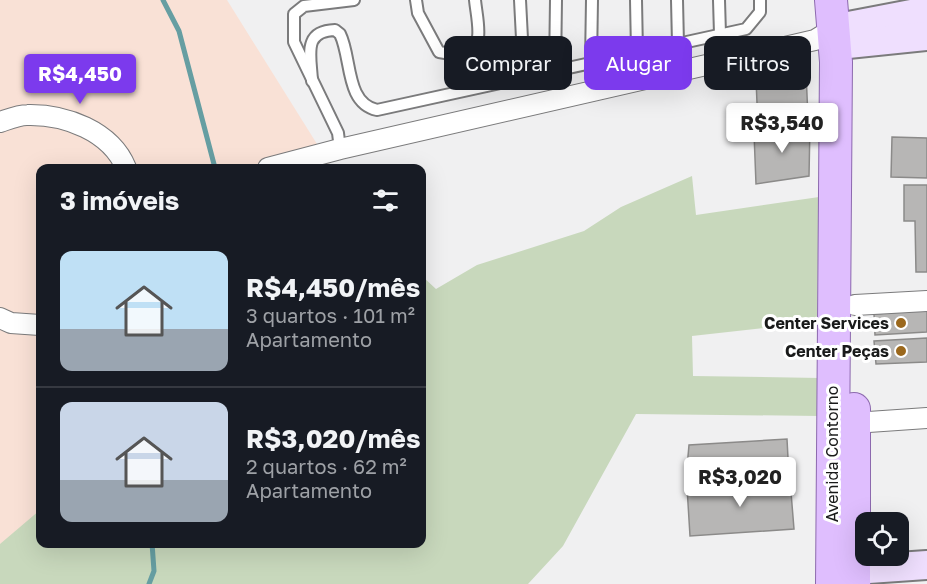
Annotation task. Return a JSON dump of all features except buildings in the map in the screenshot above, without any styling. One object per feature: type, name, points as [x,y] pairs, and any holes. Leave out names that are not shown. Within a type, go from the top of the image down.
[{"type":"main road","points":[[839,26],[927,10]]},
{"type":"main road","points":[[839,26],[927,36]]},
{"type":"main road","name":"Avenida Contorno","points":[[839,26],[855,305],[854,423],[847,579]]},
{"type":"main road","name":"Avenida Contorno","points":[[839,26],[847,579]]},
{"type":"main road","points":[[847,579],[927,565]]},
{"type":"street","points":[[283,164],[839,26]]},
{"type":"street","points":[[0,122],[25,115],[62,117],[96,133],[122,158],[124,164]]},
{"type":"street","points":[[855,305],[927,301]]},
{"type":"street","points":[[0,318],[11,323],[36,325]]},
{"type":"street","points":[[854,423],[927,418]]},
{"type":"lane","points":[[340,149],[338,133],[294,42],[294,14],[304,6],[354,0]]},
{"type":"lane","points":[[416,0],[418,13],[439,52],[444,53]]},
{"type":"lane","points":[[475,0],[479,36]]},
{"type":"lane","points":[[520,0],[522,36]]},
{"type":"lane","points":[[555,36],[556,0]]},
{"type":"lane","points":[[591,36],[592,0]]},
{"type":"lane","points":[[636,0],[637,36]]},
{"type":"lane","points":[[677,0],[678,36]]},
{"type":"lane","points":[[719,0],[720,34]]},
{"type":"lane","points":[[692,41],[746,29],[760,12],[760,0]]},
{"type":"lane","points":[[312,81],[313,38],[323,30],[335,30],[343,40],[357,98],[366,108],[377,111],[468,90]]},
{"type":"shaded area","points":[[0,0],[227,0],[330,164],[36,164],[36,547],[0,584]]},
{"type":"green space","points":[[692,176],[696,215],[819,197],[817,322],[692,336],[693,376],[820,378],[820,416],[636,414],[563,546],[528,584],[0,584],[0,544],[36,513],[36,548],[426,548],[426,280],[436,289],[477,265],[584,231],[621,207]]},
{"type":"waterway","points":[[163,0],[179,31],[214,164]]},
{"type":"waterway","points":[[149,584],[154,571],[152,548]]},
{"type":"place","name":"Center Services","points":[[901,323]]},
{"type":"place","name":"Center Peças","points":[[901,351]]}]
